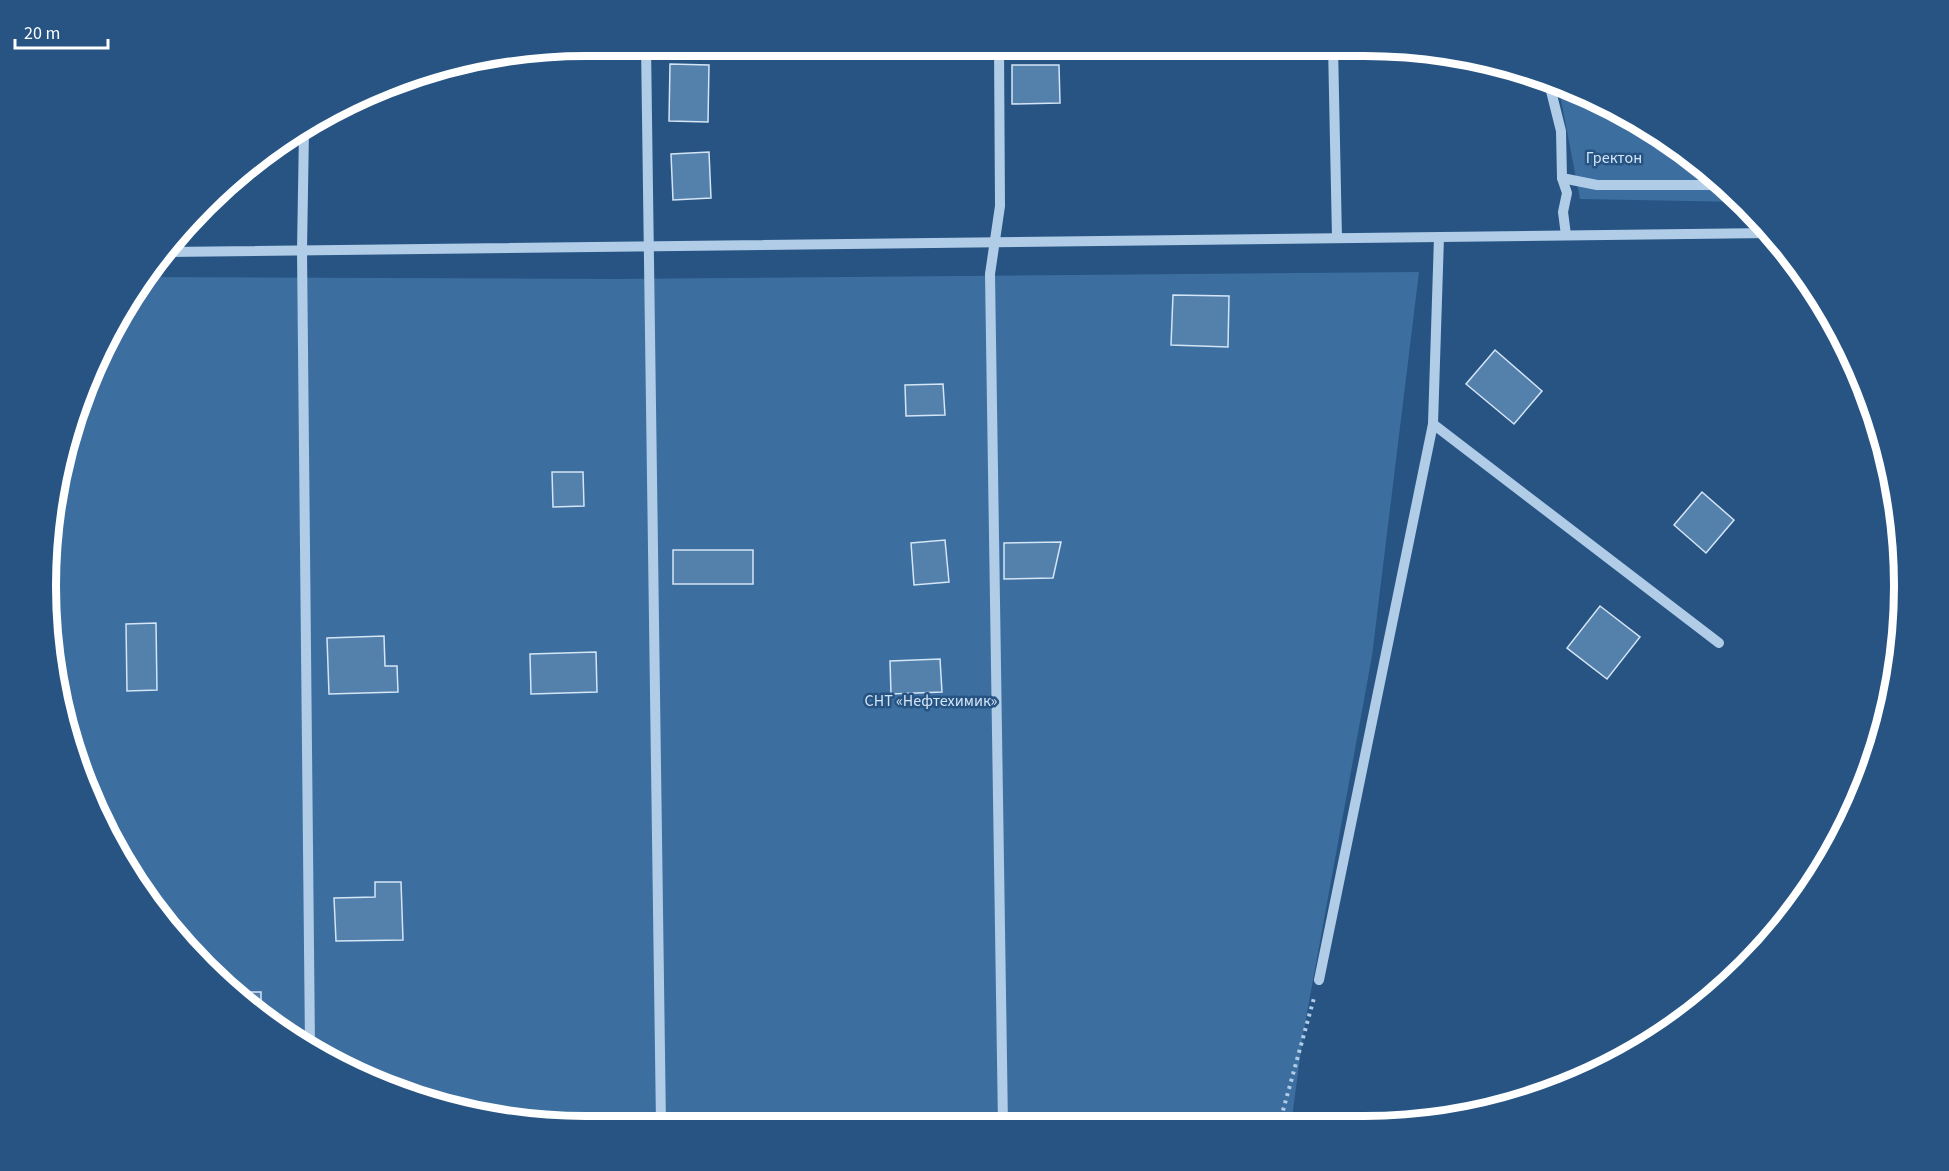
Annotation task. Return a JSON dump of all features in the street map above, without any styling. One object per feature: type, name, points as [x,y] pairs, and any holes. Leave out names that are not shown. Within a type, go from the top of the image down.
[{"type":"street","points":[[646,56],[661,1116]]},
{"type":"street","points":[[999,56],[1000,206],[990,274],[1003,1116]]},
{"type":"street","points":[[1333,56],[1337,238]]},
{"type":"street","points":[[1551,90],[1561,131],[1562,178],[1567,193],[1563,212],[1566,235]]},
{"type":"street","points":[[304,137],[302,250],[310,1038]]},
{"type":"street","points":[[1562,178],[1597,185],[1711,185]]},
{"type":"street","points":[[174,252],[1759,233]]},
{"type":"street","points":[[1319,980],[1433,424],[1438,237]]},
{"type":"street","points":[[1433,424],[1719,644]]},
{"type":"path","points":[[1282,1116],[1319,980]]},
{"type":"green space","name":"Гректон","points":[[1560,94],[1598,110],[1658,145],[1686,165],[1728,202],[1580,199]]},
{"type":"green space","name":"СНТ «Нефтехимик»","points":[[1419,272],[1372,656],[1303,1035],[1292,1116],[586,1116],[516,1111],[482,1105],[415,1087],[383,1075],[351,1061],[291,1026],[236,984],[187,935],[165,908],[145,880],[110,820],[84,756],[74,723],[60,655],[56,586],[60,516],[74,448],[84,415],[110,351],[155,277],[615,279]]},
{"type":"building","points":[[670,64],[709,65],[708,122],[669,121]]},
{"type":"building","points":[[1012,65],[1059,65],[1060,103],[1012,104]]},
{"type":"building","points":[[709,152],[711,198],[673,200],[671,154]]},
{"type":"building","points":[[1173,295],[1229,296],[1228,347],[1171,345]]},
{"type":"building","points":[[1495,350],[1542,391],[1514,424],[1466,384]]},
{"type":"building","points":[[943,384],[945,415],[906,416],[905,385]]},
{"type":"building","points":[[552,472],[583,472],[584,506],[553,507]]},
{"type":"building","points":[[1702,492],[1734,520],[1706,553],[1674,525]]},
{"type":"building","points":[[945,540],[949,582],[914,585],[911,543]]},
{"type":"building","points":[[1061,542],[1053,578],[1004,579],[1004,543]]},
{"type":"building","points":[[673,550],[753,550],[753,584],[673,584]]},
{"type":"building","points":[[1600,606],[1640,637],[1607,679],[1567,648]]},
{"type":"building","points":[[156,623],[157,690],[127,691],[126,624]]},
{"type":"building","points":[[384,636],[385,666],[397,666],[398,692],[329,694],[327,638]]},
{"type":"building","points":[[596,652],[597,692],[531,694],[530,654]]},
{"type":"building","points":[[940,659],[942,692],[891,694],[890,661]]},
{"type":"building","points":[[375,882],[401,882],[403,940],[336,941],[334,898],[375,897]]},
{"type":"building","points":[[246,992],[261,992],[261,1004]]}]
